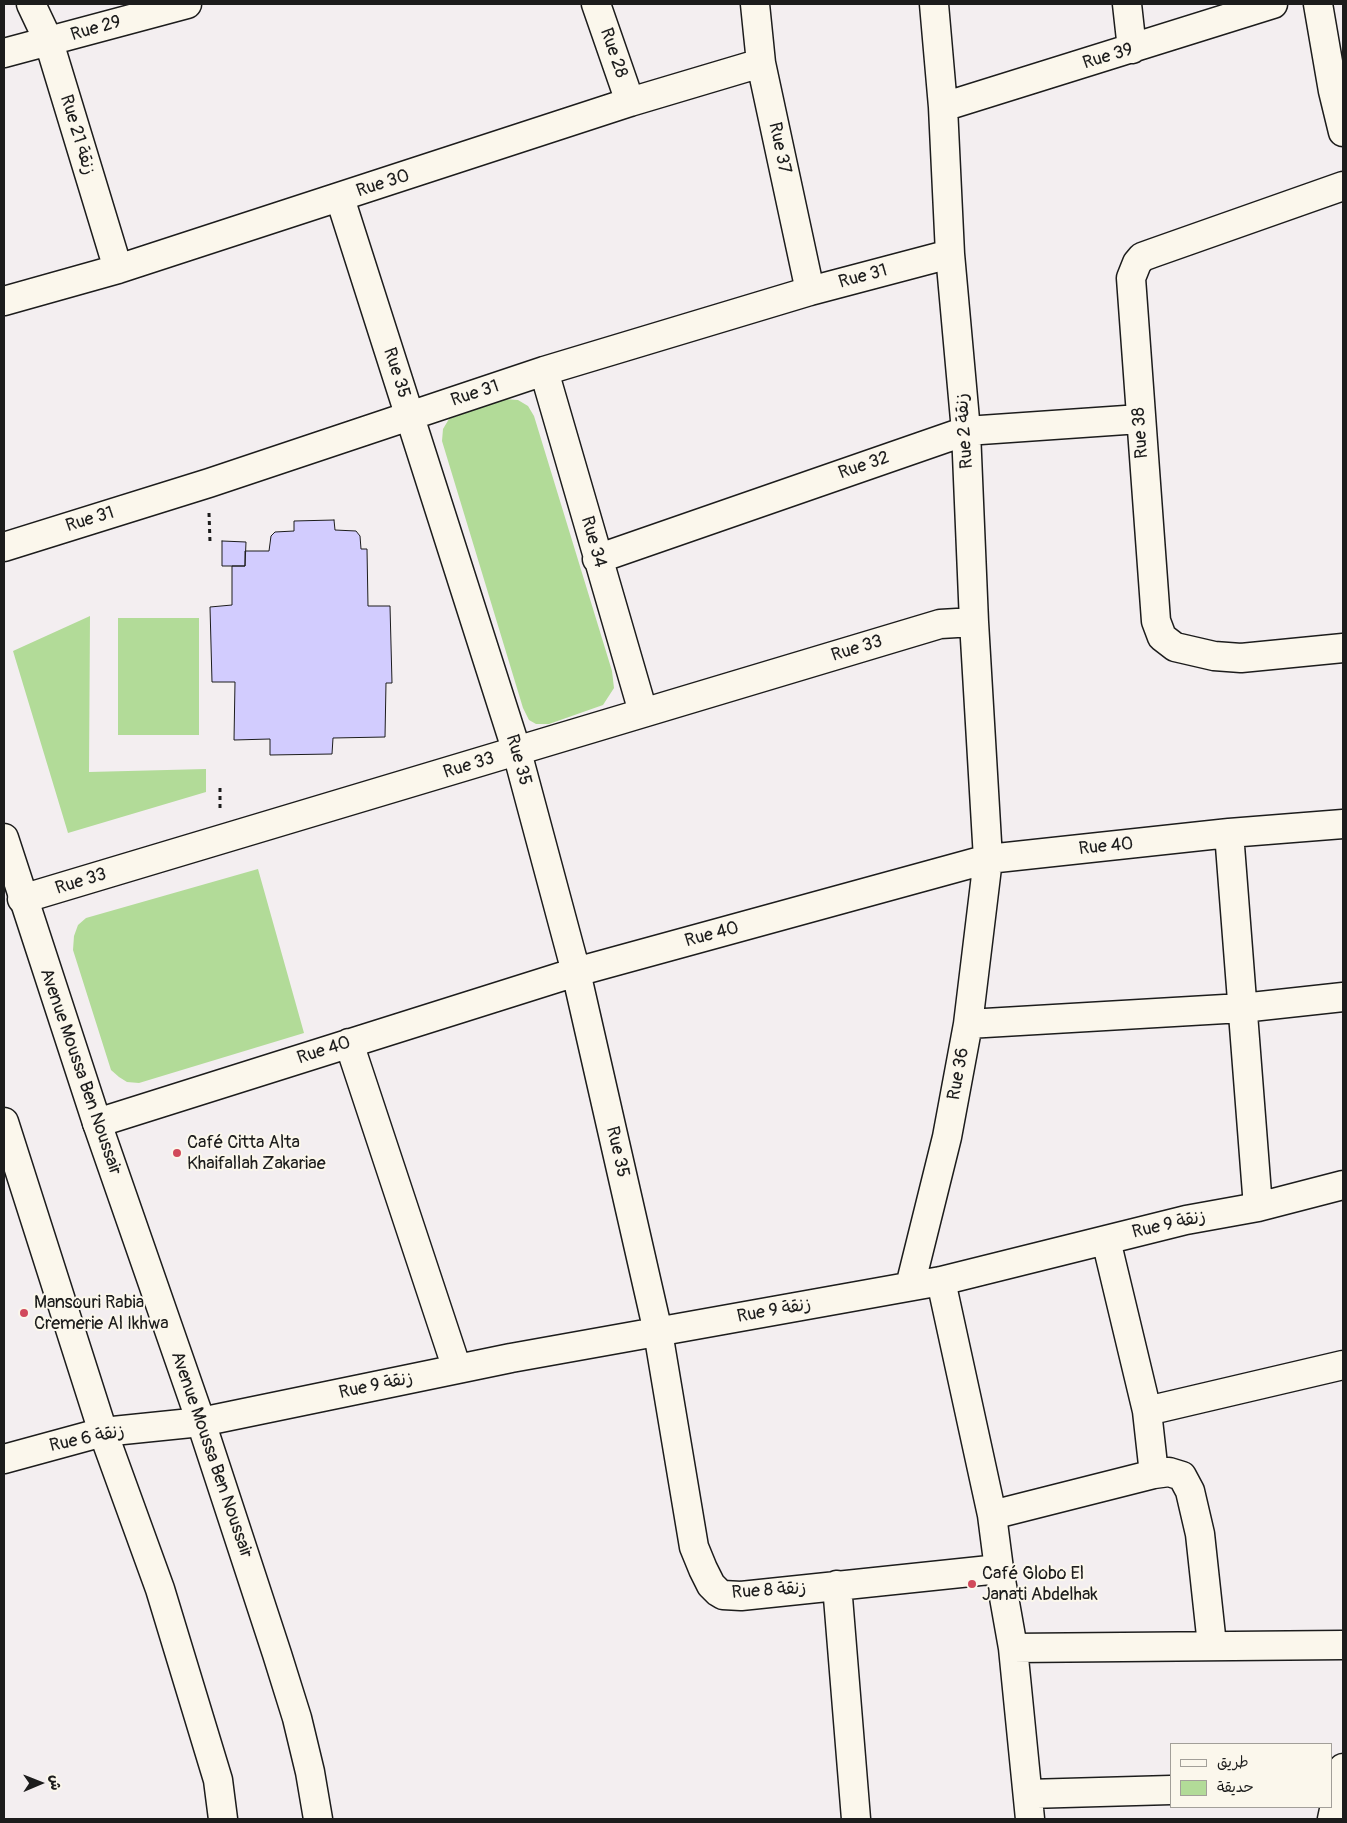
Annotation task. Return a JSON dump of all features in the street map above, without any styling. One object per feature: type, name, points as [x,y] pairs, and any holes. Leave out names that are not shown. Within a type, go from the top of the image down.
[{"type":"street","name":"Rue 21 زنقة","points":[[31,4],[49,42],[118,268]]},
{"type":"street","name":"Rue 29","points":[[4,53],[187,4]]},
{"type":"street","name":"Rue 28","points":[[596,4],[630,102]]},
{"type":"street","name":"Rue 37","points":[[755,4],[761,63],[810,291]]},
{"type":"street","name":"Rue 2 زنقة","points":[[934,4],[950,254],[966,431],[974,622],[988,859]]},
{"type":"street","points":[[1127,4],[1132,49]]},
{"type":"street","name":"Rue 39","points":[[942,107],[1273,4]]},
{"type":"street","points":[[1318,4],[1333,91],[1343,132]]},
{"type":"street","name":"Rue 30","points":[[4,301],[118,268],[340,198],[630,102],[761,63]]},
{"type":"street","name":"Rue 38","points":[[1343,186],[1142,257],[1137,263],[1131,278],[1156,621],[1162,637],[1175,647],[1214,656],[1240,658],[1343,648]]},
{"type":"street","name":"Rue 35","points":[[340,198],[517,752],[576,972],[658,1332]]},
{"type":"street","name":"Rue 31","points":[[4,547],[209,483],[544,371],[810,291],[950,254]]},
{"type":"street","name":"Rue 34","points":[[544,371],[597,559],[643,712]]},
{"type":"street","name":"Rue 32","points":[[597,559],[966,431],[1140,420]]},
{"type":"street","name":"Rue 33","points":[[22,900],[940,624],[974,622]]},
{"type":"street","name":"Rue 40","points":[[97,1123],[576,972],[988,859],[1229,833],[1343,824]]},
{"type":"street","points":[[1229,833],[1258,1207]]},
{"type":"street","name":"Avenue Moussa Ben Noussair","points":[[4,838],[22,900],[201,1422],[298,1718],[318,1819]]},
{"type":"street","name":"Rue 36","points":[[910,1286],[948,1137],[968,1024],[988,859]]},
{"type":"street","points":[[968,1024],[1242,1008],[1343,997]]},
{"type":"street","points":[[349,1043],[457,1369]]},
{"type":"street","points":[[4,1122],[103,1432],[160,1589],[218,1780],[223,1819]]},
{"type":"street","name":"Rue 9 زنقة","points":[[201,1422],[457,1369],[941,1280],[1186,1220],[1258,1207],[1343,1185]]},
{"type":"street","points":[[1106,1240],[1147,1411],[1154,1474]]},
{"type":"street","points":[[941,1280],[992,1515],[999,1569],[1013,1648],[1029,1806],[1170,1790]]},
{"type":"street","name":"Rue 8 زنقة","points":[[658,1332],[694,1548],[711,1585],[723,1595],[741,1596],[999,1569]]},
{"type":"street","points":[[1147,1411],[1343,1365]]},
{"type":"street","name":"Rue 6 زنقة","points":[[4,1460],[103,1432],[201,1422]]},
{"type":"street","points":[[992,1515],[1154,1474],[1176,1473],[1182,1476],[1190,1491],[1200,1534],[1212,1645]]},
{"type":"street","points":[[837,1585],[856,1819]]},
{"type":"street","points":[[1013,1648],[1343,1645]]},
{"type":"street","points":[[1332,1819],[1338,1780]]},
{"type":"green space","points":[[504,399],[518,400],[528,406],[534,416],[612,671],[614,688],[603,705],[549,724],[536,724],[529,720],[523,708],[442,441],[443,429],[449,419]]},
{"type":"green space","points":[[90,616],[89,772],[206,769],[206,792],[68,833],[13,651]]},
{"type":"green space","points":[[118,618],[199,618],[199,735],[118,735]]},
{"type":"green space","points":[[258,869],[304,1033],[139,1083],[127,1082],[119,1077],[111,1070],[73,950],[74,936],[78,925],[86,918]]},
{"type":"building","points":[[334,520],[335,530],[356,531],[360,536],[361,549],[367,549],[368,606],[390,606],[392,683],[386,683],[385,737],[333,738],[332,754],[270,755],[270,739],[234,740],[235,682],[212,682],[210,607],[232,605],[232,566],[245,566],[245,551],[269,551],[271,536],[275,532],[294,531],[294,521]]},
{"type":"building","points":[[222,541],[246,542],[245,566],[222,566]]},
{"type":"place","name":"Café Citta Alta Khaifallah Zakariae","points":[[177,1153]]},
{"type":"place","name":"Mansouri Rabia Cremerie Al Ikhwa","points":[[24,1313]]},
{"type":"place","name":"Café Globo El Janati Abdelhak","points":[[972,1584]]}]
